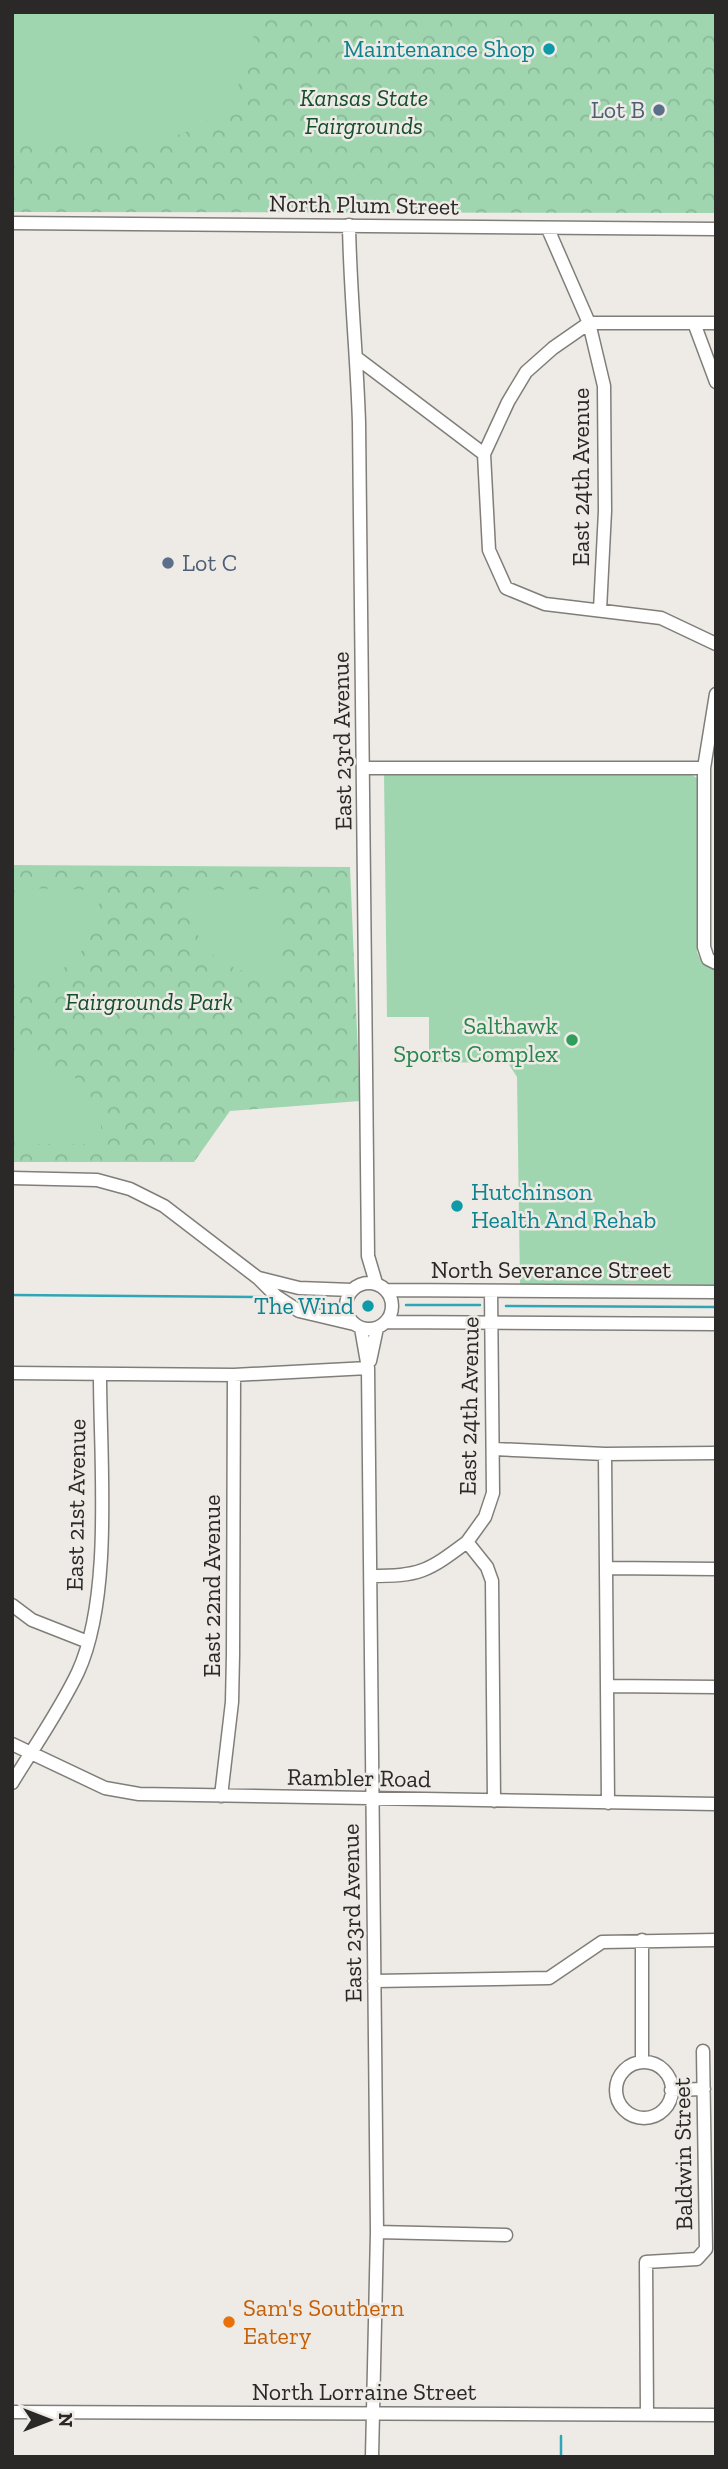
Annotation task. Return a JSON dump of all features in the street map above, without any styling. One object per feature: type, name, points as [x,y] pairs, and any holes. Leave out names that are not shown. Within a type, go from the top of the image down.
[{"type":"street","name":"North Plum Street","points":[[12,223],[716,229]]},
{"type":"street","name":"East 23rd Avenue","points":[[349,225],[351,317],[357,358],[368,1256],[381,1287]]},
{"type":"street","name":"East 24th Avenue","points":[[548,229],[589,323],[604,386],[605,511],[600,610]]},
{"type":"street","points":[[716,323],[589,323],[553,348],[526,372],[508,402],[484,454],[489,550],[506,587],[545,604],[661,618],[716,644]]},
{"type":"street","points":[[694,323],[716,382]]},
{"type":"street","points":[[357,358],[484,454]]},
{"type":"street","points":[[712,961],[704,947],[704,768],[716,694]]},
{"type":"street","points":[[363,768],[704,768]]},
{"type":"street","points":[[12,1178],[97,1180],[130,1189],[164,1206],[258,1278],[276,1296],[299,1311],[358,1326],[491,1322],[716,1324]]},
{"type":"street","name":"East 23rd Avenue","points":[[354,1288],[368,1256]]},
{"type":"street","points":[[258,1278],[299,1288],[381,1287],[392,1310],[382,1325]]},
{"type":"street","name":"North Severance Street","points":[[381,1287],[491,1291],[716,1292]]},
{"type":"street","points":[[354,1288],[346,1307],[358,1326]]},
{"type":"street","name":"East 24th Avenue","points":[[467,1542],[489,1507],[494,1449],[491,1291]]},
{"type":"street","name":"East 23rd Avenue","points":[[368,1368],[382,1325]]},
{"type":"street","name":"East 23rd Avenue","points":[[358,1326],[368,1368],[377,2232],[372,2457]]},
{"type":"street","points":[[12,1373],[100,1376],[368,1368]]},
{"type":"street","name":"East 22nd Avenue","points":[[221,1796],[233,1655],[233,1374]]},
{"type":"street","name":"East 21st Avenue","points":[[12,1783],[78,1672],[88,1642],[101,1570],[100,1376]]},
{"type":"street","points":[[494,1449],[605,1454],[716,1453]]},
{"type":"street","points":[[605,1454],[608,1803]]},
{"type":"street","points":[[370,1576],[412,1576],[432,1568],[467,1542],[487,1567],[492,1581],[494,1801]]},
{"type":"street","points":[[607,1568],[716,1569]]},
{"type":"street","points":[[12,1605],[32,1620],[88,1642]]},
{"type":"street","points":[[608,1686],[716,1687]]},
{"type":"street","name":"Rambler Road","points":[[12,1744],[123,1793],[716,1804]]},
{"type":"street","points":[[642,1940],[642,2060]]},
{"type":"street","points":[[374,1981],[549,1978],[602,1942],[716,1940]]},
{"type":"street","name":"Baldwin Street","points":[[647,2414],[646,2262],[697,2259],[706,2249],[703,2052]]},
{"type":"street","points":[[642,2060],[658,2065],[667,2074],[671,2090],[672,2099],[664,2111],[653,2117],[635,2117],[622,2110],[615,2098],[617,2083],[625,2071],[642,2060]]},
{"type":"street","points":[[671,2090],[704,2089]]},
{"type":"street","points":[[377,2232],[506,2235]]},
{"type":"street","name":"North Lorraine Street","points":[[12,2412],[716,2415]]},
{"type":"green space","name":"Kansas State Fairgrounds","points":[[12,12],[716,12],[716,213],[12,212]]},
{"type":"green space","points":[[12,12],[255,12],[255,20],[252,44],[243,75],[226,104],[202,124],[174,136],[143,143],[12,143]]},
{"type":"green space","name":"Salthawk Sports Complex","points":[[384,773],[692,775],[697,778],[697,952],[702,963],[716,970],[716,1287],[520,1286],[517,1077],[508,1063],[429,1062],[429,1017],[387,1017]]},
{"type":"green space","name":"Fairgrounds Park","points":[[12,865],[350,867],[360,1101],[230,1111],[194,1162],[12,1162]]},
{"type":"green space","points":[[21,888],[101,890],[93,928],[77,957],[51,975],[12,982],[12,896]]},
{"type":"green space","points":[[272,889],[281,897],[282,978],[243,971],[214,955],[203,944],[195,929],[187,890]]},
{"type":"green space","points":[[12,1056],[50,1064],[65,1070],[78,1080],[96,1106],[103,1144],[18,1144],[12,1139]]},
{"type":"waterway","points":[[12,1295],[261,1297]]},
{"type":"waterway","points":[[406,1305],[480,1305]]},
{"type":"waterway","points":[[506,1306],[716,1307]]},
{"type":"waterway","points":[[561,2436],[561,2457]]},
{"type":"place","name":"Maintenance Shop","points":[[549,49]]},
{"type":"place","name":"Lot B","points":[[659,110]]},
{"type":"place","name":"Lot C","points":[[168,563]]},
{"type":"place","name":"Salthawk Sports Complex","points":[[572,1040]]},
{"type":"place","name":"Hutchinson Health And Rehab","points":[[457,1206]]},
{"type":"place","name":"The Wind","points":[[368,1306]]},
{"type":"place","name":"Sam's Southern Eatery","points":[[229,2322]]}]
